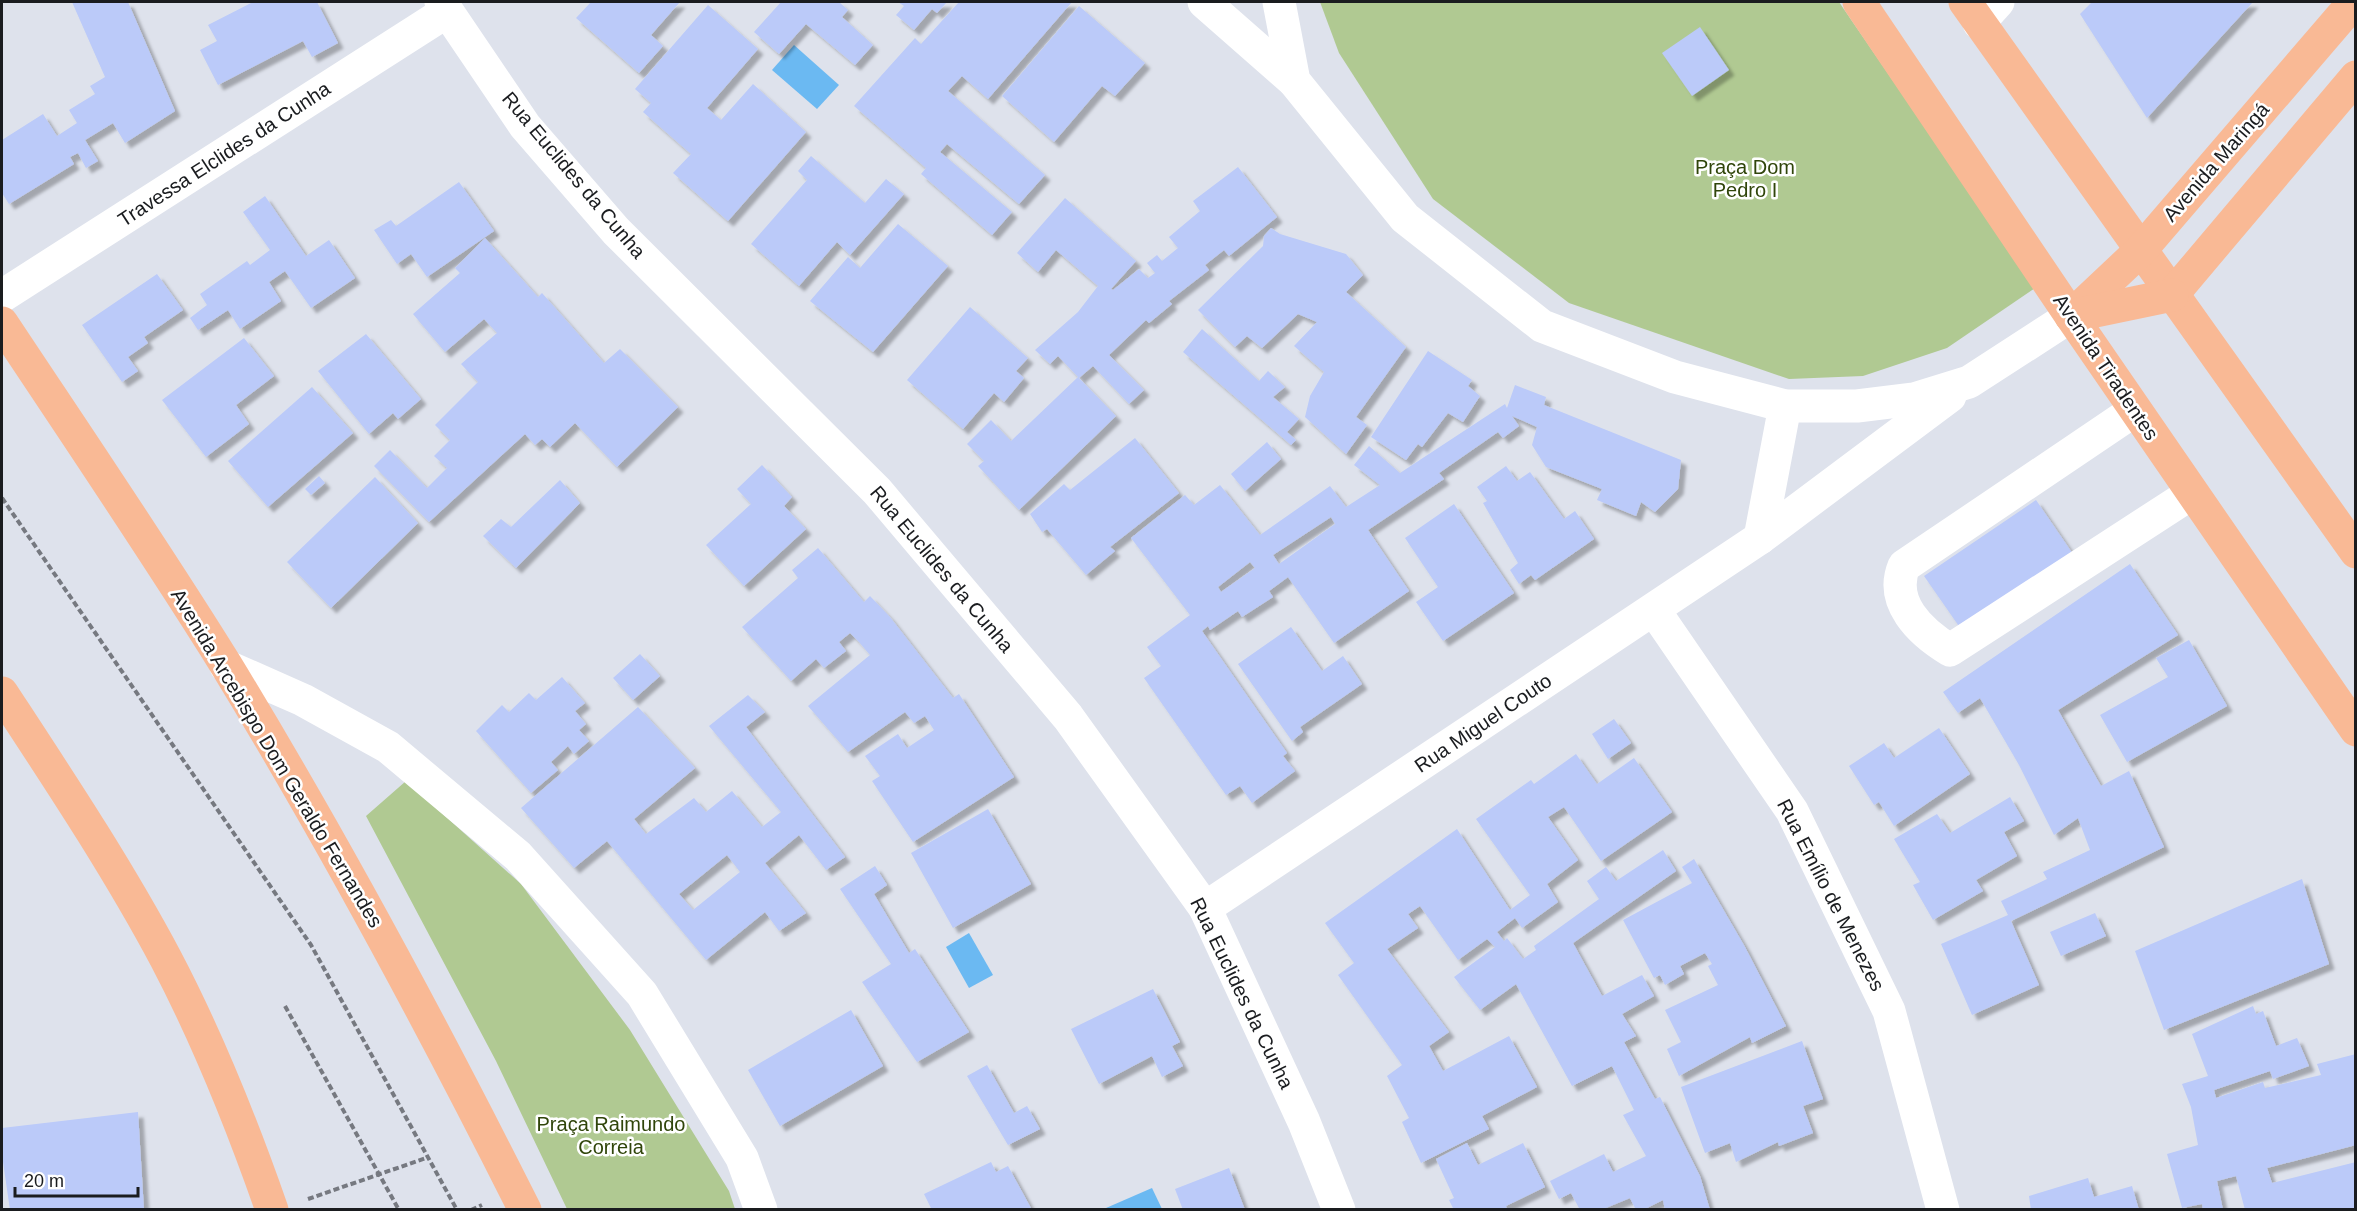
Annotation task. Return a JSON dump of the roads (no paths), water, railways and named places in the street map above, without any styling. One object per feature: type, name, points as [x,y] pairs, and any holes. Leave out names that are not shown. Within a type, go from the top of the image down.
[{"type":"main road","name":"Avenida Tiradentes","points":[[1859,2],[2355,730]]},
{"type":"main road","name":"Avenida Maringá","points":[[2071,316],[2140,251],[2354,2]]},
{"type":"main road","points":[[1981,9],[2140,251],[2355,552]]},
{"type":"main road","points":[[2071,316],[2172,295],[2355,77]]},
{"type":"main road","name":"Avenida Arcebispo Dom Geraldo Fernandes","points":[[2,323],[136,523],[226,666],[349,874],[452,1065],[525,1209]]},
{"type":"main road","points":[[2,693],[81,813],[166,960],[238,1114],[286,1206]]},
{"type":"street","points":[[1204,2],[1294,81],[1404,218],[1542,326],[1676,377],[1785,406],[1857,406],[1914,399],[1970,382],[2071,316]]},
{"type":"street","points":[[1280,2],[1294,81]]},
{"type":"street","name":"Travessa Elclides da Cunha","points":[[2,296],[444,7]]},
{"type":"street","name":"Rua Euclides da Cunha","points":[[444,7],[525,126],[616,231],[892,509],[1068,717],[1205,908],[1304,1122],[1339,1209]]},
{"type":"street","name":"Rua Miguel Couto","points":[[1205,908],[1760,538],[1970,382]]},
{"type":"street","points":[[1760,538],[1785,406]]},
{"type":"street","points":[[2135,410],[1904,566],[1899,580],[1901,600],[1921,628],[1950,650],[2192,493]]},
{"type":"street","name":"Rua Emílio de Menezes","points":[[1654,610],[1792,811],[1889,1011],[1943,1209]]},
{"type":"street","points":[[226,666],[303,700],[388,747],[518,856],[642,994],[742,1158],[761,1209]]},
{"type":"water","points":[[794,45],[839,85],[817,109],[772,70]]},
{"type":"water","points":[[969,933],[993,975],[969,988],[946,947]]},
{"type":"water","points":[[1152,1188],[1162,1209],[1106,1208]]},
{"type":"park label","name":"Praça Dom Pedro I","points":[[1745,178]]},
{"type":"park label","name":"Praça Raimundo Correia","points":[[611,1136]]}]
